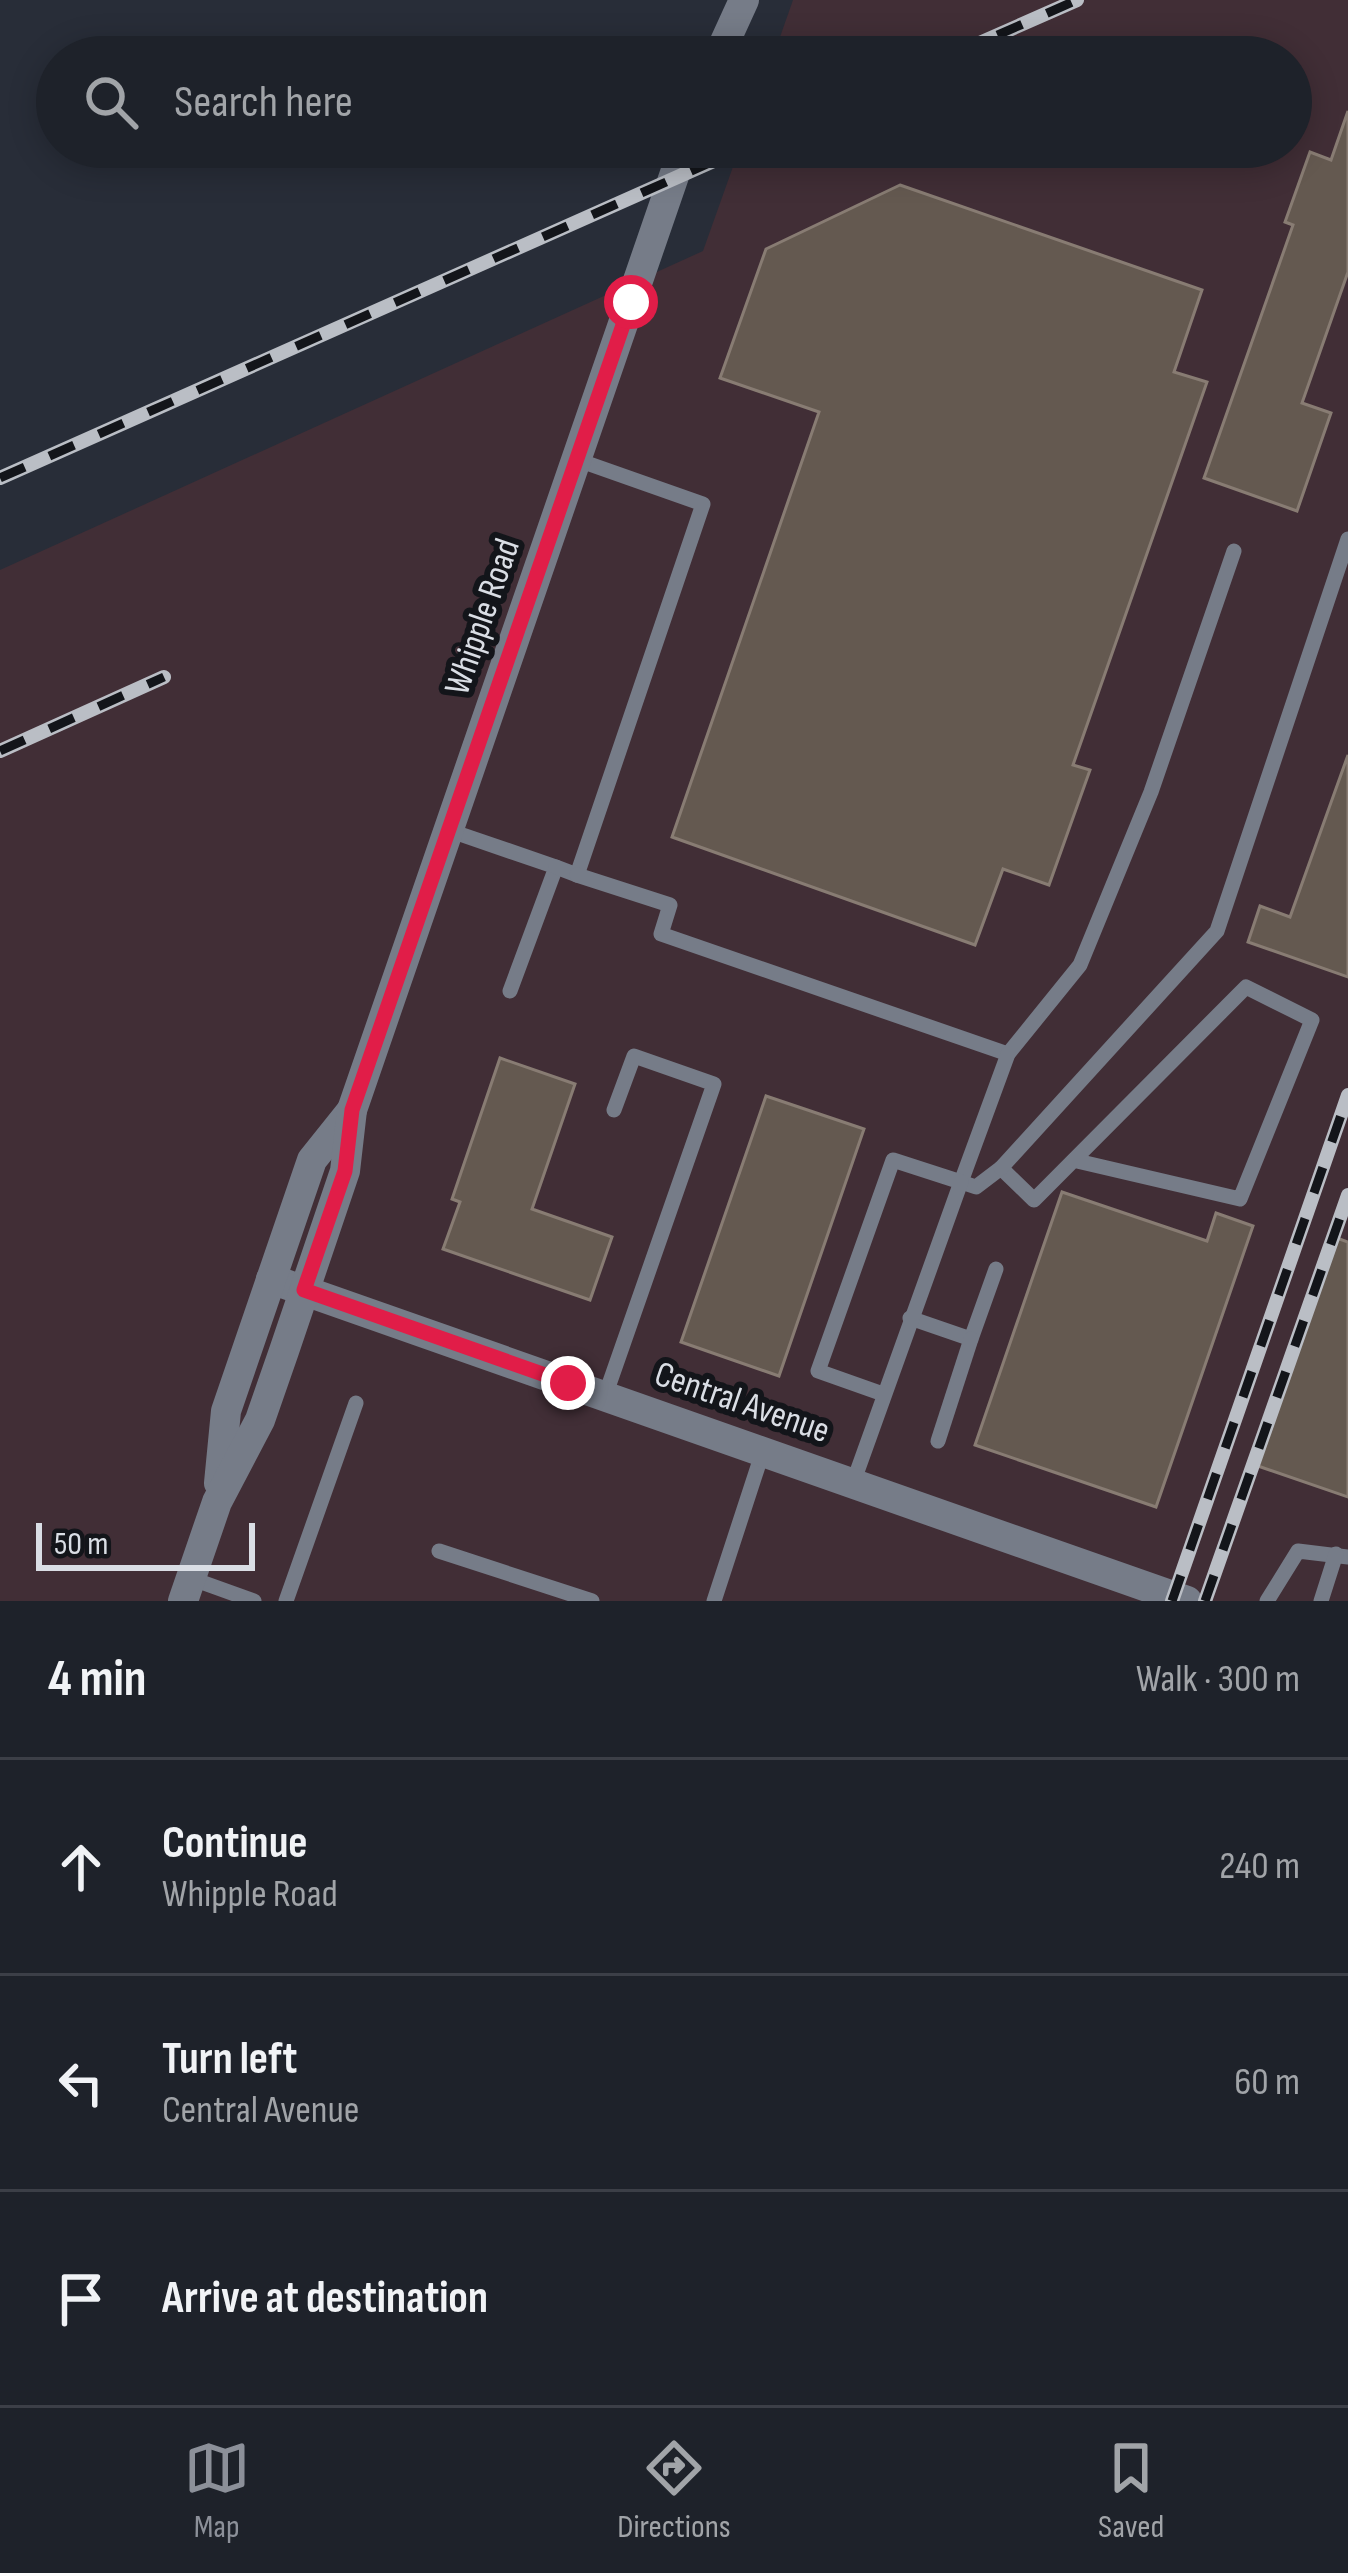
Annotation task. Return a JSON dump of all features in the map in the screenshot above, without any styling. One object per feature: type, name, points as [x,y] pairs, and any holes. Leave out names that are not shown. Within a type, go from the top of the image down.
[{"type":"main road","points":[[728,36],[744,0]]},
{"type":"main road","name":"Whipple Road","points":[[187,1589],[217,1502],[260,1420],[345,1171],[352,1110],[677,168]]},
{"type":"main road","name":"Whipple Road","points":[[217,1502],[226,1411],[312,1160],[352,1110]]},
{"type":"main road","name":"Central Avenue","points":[[272,1279],[1187,1601]]},
{"type":"lane","points":[[577,875],[703,504],[578,460]]},
{"type":"lane","points":[[883,1394],[818,1371],[893,1160],[976,1187],[1001,1168],[1217,931],[1348,539]]},
{"type":"lane","points":[[853,1483],[1007,1054],[1080,964],[1151,792],[1234,550]]},
{"type":"lane","points":[[451,831],[670,905],[661,934],[1007,1054]]},
{"type":"lane","points":[[510,991],[556,867]]},
{"type":"lane","points":[[1001,1168],[1034,1200],[1246,987],[1312,1021],[1240,1199],[1077,1160]]},
{"type":"lane","points":[[605,1396],[714,1084],[634,1056],[614,1110]]},
{"type":"lane","points":[[938,1441],[996,1269]]},
{"type":"lane","points":[[910,1318],[971,1340]]},
{"type":"lane","points":[[286,1601],[356,1403]]},
{"type":"lane","points":[[714,1601],[763,1451]]},
{"type":"lane","points":[[439,1551],[592,1601]]},
{"type":"lane","points":[[1267,1601],[1298,1551],[1342,1556],[1322,1601]]},
{"type":"lane","points":[[187,1589],[254,1601]]},
{"type":"shaded area","points":[[793,0],[1348,0],[1348,1601],[0,1601],[0,570],[703,251],[733,168],[1312,168],[1312,36],[780,36]]},
{"type":"building","points":[[1348,111],[1348,272],[1302,403],[1331,413],[1297,511],[1204,478],[1293,225],[1285,222],[1304,168],[1312,168],[1312,153],[1331,160]]},
{"type":"building","points":[[900,185],[1202,290],[1174,372],[1207,382],[1073,765],[1090,770],[1049,885],[1003,869],[975,945],[672,837],[819,412],[720,378],[766,249]]},
{"type":"building","points":[[1348,755],[1348,977],[1248,942],[1260,906],[1290,917]]},
{"type":"building","points":[[500,1058],[575,1084],[532,1209],[612,1237],[590,1300],[443,1249],[460,1202],[452,1199]]},
{"type":"building","points":[[766,1096],[864,1129],[779,1376],[681,1342]]},
{"type":"building","points":[[1062,1192],[1207,1241],[1216,1213],[1253,1226],[1156,1507],[975,1445]]},
{"type":"building","points":[[1334,1237],[1348,1242],[1348,1497],[1255,1465]]},
{"type":"railway","points":[[996,36],[1077,0]]},
{"type":"railway","points":[[0,478],[698,168]]},
{"type":"railway","points":[[0,751],[164,677]]},
{"type":"railway","points":[[1172,1601],[1348,1095]]},
{"type":"railway","points":[[1205,1601],[1348,1195]]},
{"type":"route","points":[[568,1383],[304,1290],[345,1171],[352,1110],[631,302]]}]
